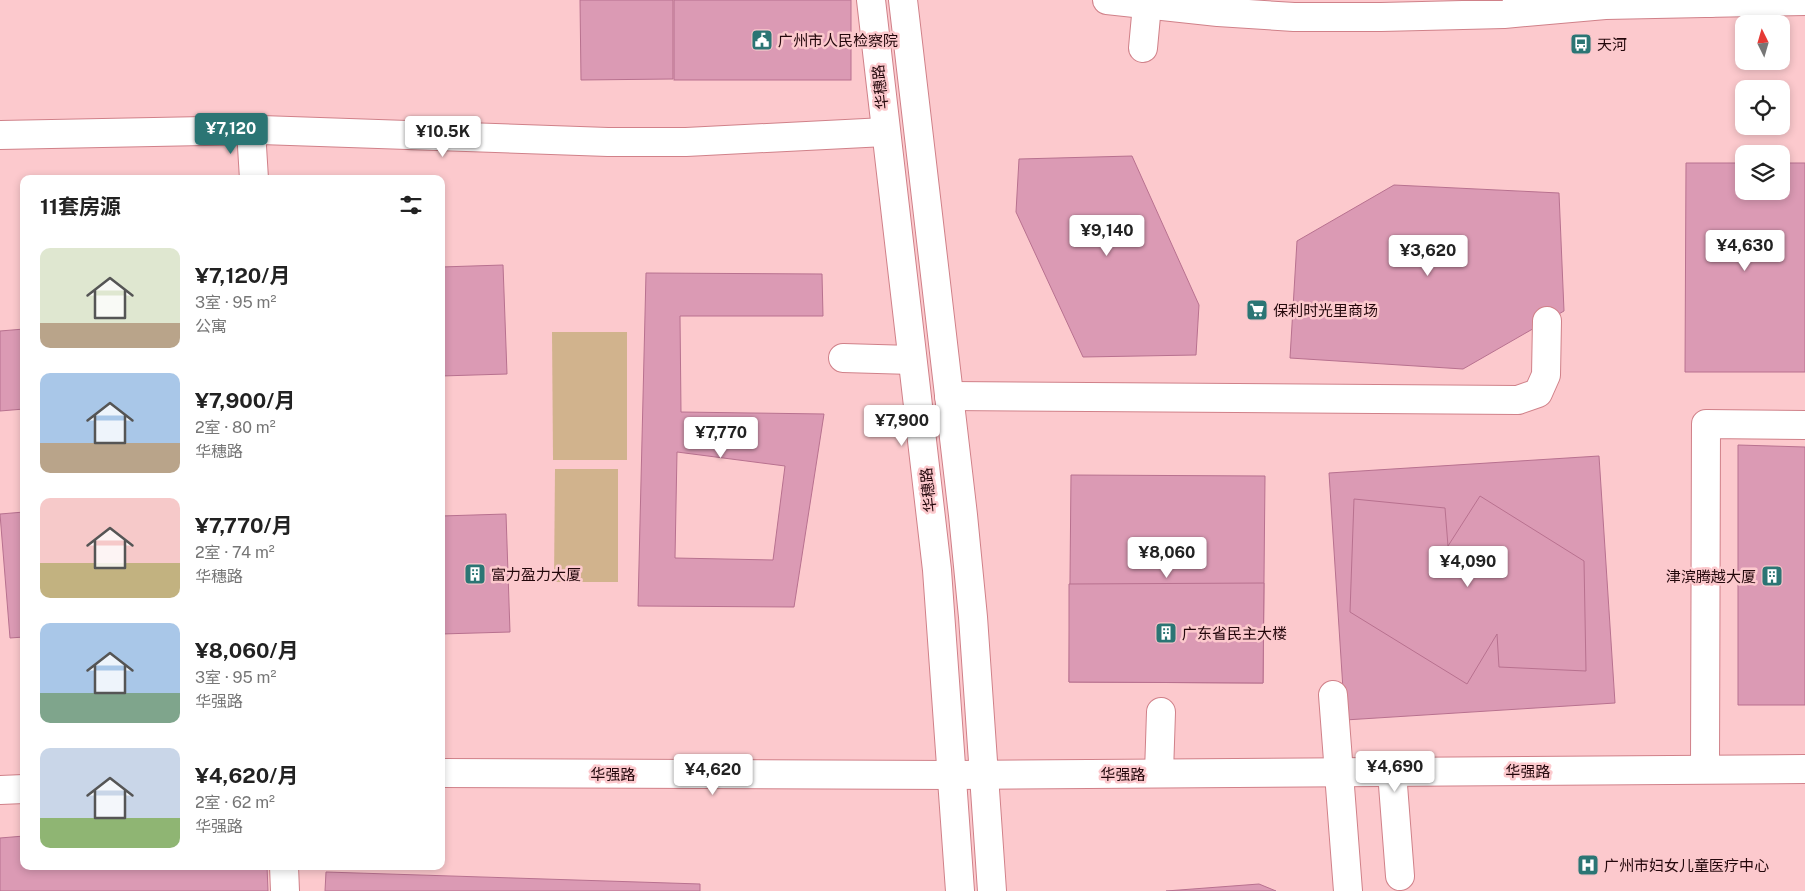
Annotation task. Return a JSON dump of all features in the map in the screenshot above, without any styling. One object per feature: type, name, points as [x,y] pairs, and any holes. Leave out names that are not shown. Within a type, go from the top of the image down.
[{"type":"main road","name":"华穗路","points":[[871,0],[937,570],[960,891]]},
{"type":"main road","points":[[903,0],[973,618],[992,891]]},
{"type":"main road","points":[[1107,0],[1294,17],[1504,14],[1605,6],[1805,3]]},
{"type":"main road","points":[[1662,0],[1710,3]]},
{"type":"main road","points":[[1143,48],[1147,5]]},
{"type":"main road","points":[[251,130],[254,175]]},
{"type":"main road","points":[[0,135],[251,130],[608,142],[686,142],[885,132]]},
{"type":"main road","points":[[949,396],[1518,400],[1538,393],[1546,376],[1547,321]]},
{"type":"main road","points":[[843,358],[912,360]]},
{"type":"main road","points":[[1705,769],[1706,424],[1805,425]]},
{"type":"main road","points":[[1333,695],[1348,891]]},
{"type":"main road","points":[[1159,773],[1160,712]]},
{"type":"main road","name":"华强路","points":[[445,774],[953,775],[1805,769]]},
{"type":"main road","points":[[1392,772],[1400,876]]},
{"type":"main road","points":[[0,790],[20,789]]},
{"type":"main road","points":[[284,870],[285,891]]},
{"type":"shaded area","points":[[552,332],[627,332],[627,460],[553,460]]},
{"type":"shaded area","points":[[555,469],[618,469],[618,582],[554,582]]},
{"type":"building","points":[[580,0],[673,0],[673,79],[581,80]]},
{"type":"building","name":"广州市人民检察院","points":[[674,0],[851,0],[851,80],[674,80]]},
{"type":"building","points":[[1132,156],[1199,305],[1196,355],[1083,357],[1016,212],[1019,159]]},
{"type":"building","points":[[1686,163],[1735,163],[1735,200],[1790,200],[1790,163],[1805,163],[1805,372],[1685,372]]},
{"type":"building","points":[[1394,185],[1559,193],[1564,311],[1463,369],[1290,358],[1297,241]]},
{"type":"building","points":[[503,265],[507,374],[445,376],[445,267]]},
{"type":"building","points":[[646,273],[822,274],[823,316],[680,316],[681,412],[824,414],[794,607],[638,606]],"holes":[[[677,452],[785,466],[773,560],[675,558]]]},
{"type":"building","points":[[20,329],[20,409],[0,411],[0,331]]},
{"type":"building","name":"津滨腾越大厦","points":[[1738,445],[1805,447],[1805,705],[1738,705]]},
{"type":"building","points":[[1599,456],[1615,703],[1345,720],[1329,473]]},
{"type":"building","points":[[1071,475],[1265,476],[1263,683],[1069,682]]},
{"type":"building","points":[[1480,496],[1584,561],[1586,671],[1499,667],[1497,634],[1467,684],[1350,612],[1354,499],[1445,508],[1448,546]]},
{"type":"building","points":[[20,512],[20,637],[10,638],[0,514]]},
{"type":"building","name":"富力盈力大厦","points":[[506,514],[510,632],[445,634],[445,516]]},
{"type":"building","name":"广东省民主大楼","points":[[1264,583],[1263,683],[1069,682],[1069,584]]},
{"type":"building","points":[[20,836],[20,870],[267,870],[268,891],[0,891],[0,838]]},
{"type":"building","points":[[326,872],[700,884],[700,891],[325,891]]},
{"type":"building","points":[[1259,884],[1276,891],[1166,891]]},
{"type":"place","name":"广州市人民检察院","points":[[762,40]]},
{"type":"place","name":"天河","points":[[1581,44]]},
{"type":"place","name":"保利时光里商场","points":[[1257,310]]},
{"type":"place","name":"富力盈力大厦","points":[[475,574]]},
{"type":"place","name":"津滨腾越大厦","points":[[1772,576]]},
{"type":"place","name":"广东省民主大楼","points":[[1166,633]]},
{"type":"place","name":"广州市妇女儿童医疗中心","points":[[1588,865]]}]
